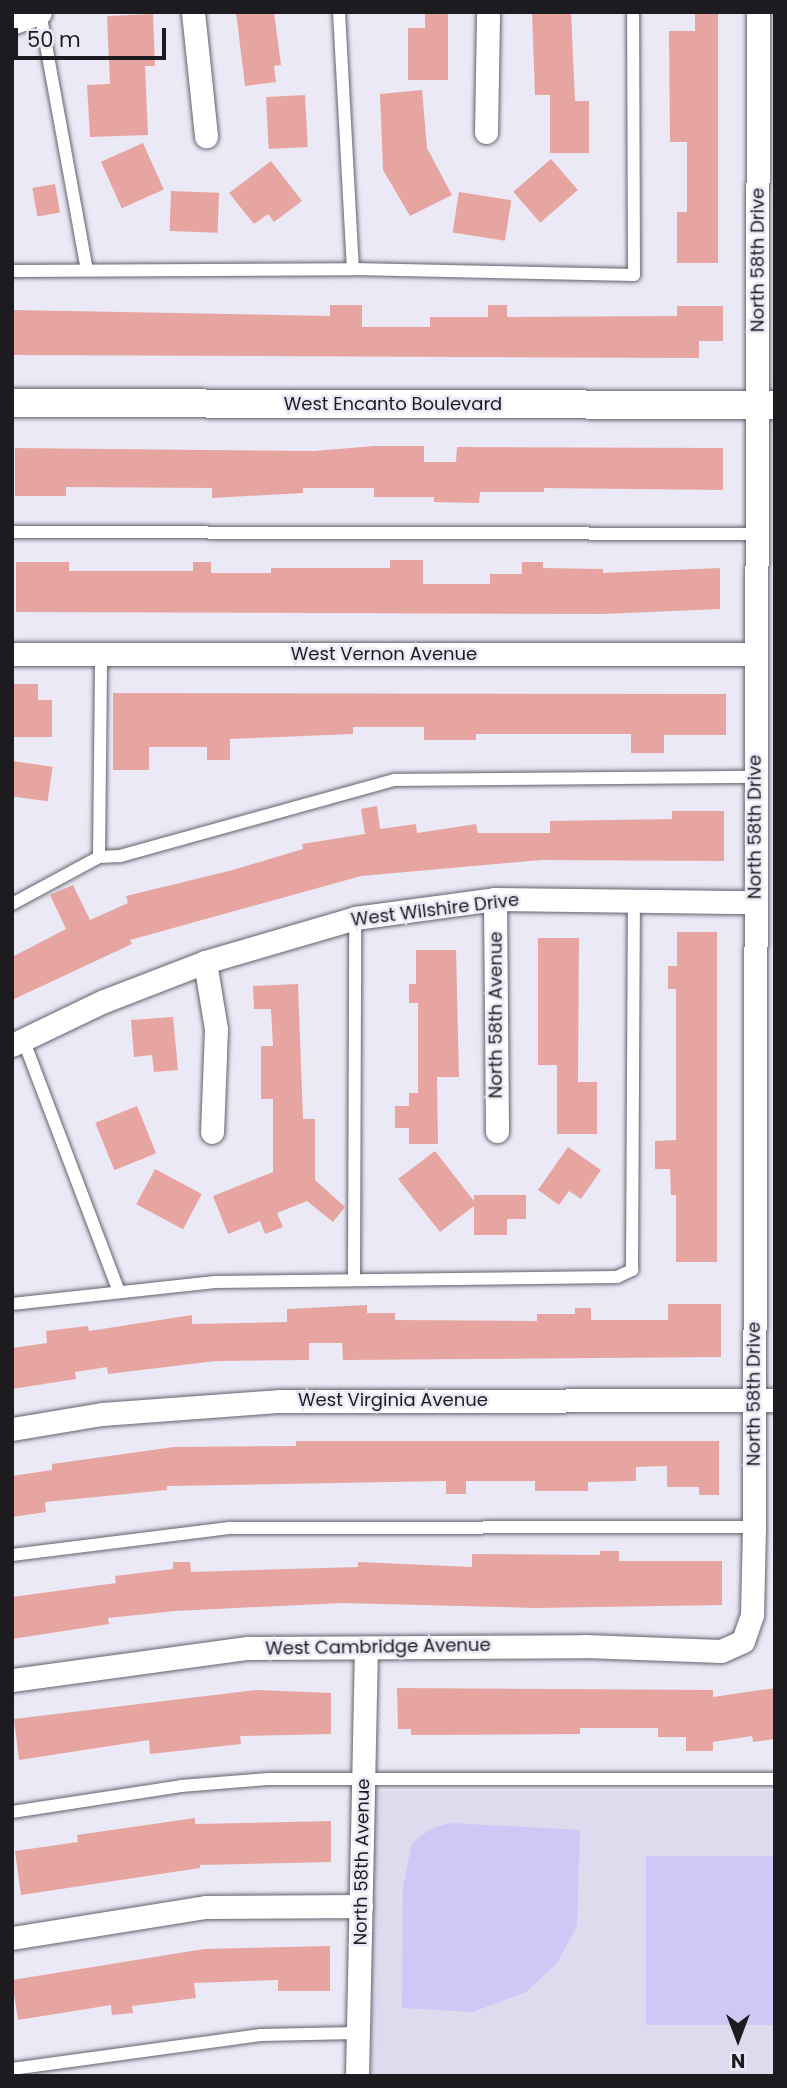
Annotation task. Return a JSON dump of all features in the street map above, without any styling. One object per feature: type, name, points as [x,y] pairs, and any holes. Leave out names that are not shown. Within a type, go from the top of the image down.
[{"type":"street","points":[[12,23],[40,12]]},
{"type":"street","points":[[193,12],[206,136]]},
{"type":"street","points":[[486,132],[488,12]]},
{"type":"street","name":"North 58th Drive","points":[[743,1641],[752,1615],[754,1527],[764,1400],[754,777],[757,534],[766,405],[758,12]]},
{"type":"street","name":"West Encanto Boulevard","points":[[12,403],[766,405]]},
{"type":"street","name":"West Vernon Avenue","points":[[12,654],[756,654]]},
{"type":"street","name":"West Wilshire Drive","points":[[18,1042],[104,1000],[205,962],[355,918],[495,899],[634,898],[755,902]]},
{"type":"street","name":"North 58th Avenue","points":[[495,899],[497,1131]]},
{"type":"street","points":[[205,962],[216,1029],[212,1132]]},
{"type":"street","name":"West Virginia Avenue","points":[[12,1429],[102,1414],[281,1401],[764,1400]]},
{"type":"street","name":"West Cambridge Avenue","points":[[12,1680],[247,1648],[584,1646],[721,1651],[743,1641]]},
{"type":"street","name":"North 58th Avenue","points":[[357,2076],[366,1648]]},
{"type":"street","points":[[12,1938],[206,1907],[361,1906]]},
{"type":"lane","points":[[40,12],[87,270]]},
{"type":"lane","points":[[339,12],[353,269]]},
{"type":"lane","points":[[12,271],[353,269],[634,275],[633,12]]},
{"type":"lane","points":[[12,532],[757,534]]},
{"type":"lane","points":[[99,857],[102,655]]},
{"type":"lane","points":[[12,904],[99,857],[120,856],[394,780],[754,777]]},
{"type":"lane","points":[[12,1304],[118,1289],[354,1278],[617,1277],[632,1270],[634,898]]},
{"type":"lane","points":[[354,1278],[355,918]]},
{"type":"lane","points":[[18,1042],[118,1289]]},
{"type":"lane","points":[[12,1555],[229,1528],[754,1527]]},
{"type":"lane","points":[[12,1812],[181,1786],[364,1777],[775,1779]]},
{"type":"lane","points":[[12,2069],[261,2035],[358,2034]]},
{"type":"shaded area","points":[[371,1791],[775,1791],[775,2076],[371,2076]]},
{"type":"shaded area","points":[[451,1823],[580,1830],[577,1926],[557,1963],[526,1992],[473,2012],[402,2008],[403,1887],[412,1843],[432,1828]]},
{"type":"shaded area","points":[[646,1856],[775,1856],[775,2025],[646,2025]]},
{"type":"building","points":[[236,12],[274,12],[281,65],[274,66],[276,82],[245,86]]},
{"type":"building","points":[[425,12],[448,12],[448,80],[408,80],[408,28],[425,28]]},
{"type":"building","points":[[532,12],[571,12],[575,101],[589,101],[589,153],[550,153],[550,95],[535,95]]},
{"type":"building","points":[[695,12],[718,12],[718,263],[677,263],[677,212],[687,212],[687,142],[670,142],[669,31],[695,31]]},
{"type":"building","points":[[153,14],[155,66],[145,66],[148,135],[90,137],[87,85],[110,84],[107,16]]},
{"type":"building","points":[[422,90],[427,148],[452,195],[410,216],[383,170],[380,94]]},
{"type":"building","points":[[305,95],[308,147],[269,149],[266,97]]},
{"type":"building","points":[[143,143],[164,190],[122,208],[101,162]]},
{"type":"building","points":[[551,159],[578,190],[540,223],[513,192]]},
{"type":"building","points":[[271,161],[302,201],[274,222],[268,214],[254,224],[229,193]]},
{"type":"building","points":[[55,184],[60,213],[37,217],[32,188]]},
{"type":"building","points":[[171,191],[219,193],[218,233],[170,231]]},
{"type":"building","points":[[459,192],[511,200],[505,241],[453,232]]},
{"type":"building","points":[[330,305],[362,305],[362,327],[430,327],[430,317],[488,317],[488,305],[507,305],[507,317],[677,316],[677,306],[723,306],[723,341],[699,341],[699,358],[14,355],[14,310],[330,316]]},
{"type":"building","points":[[374,446],[424,446],[424,462],[456,462],[457,447],[723,448],[723,490],[544,488],[544,492],[480,492],[479,503],[434,502],[434,497],[374,497],[374,488],[303,488],[303,493],[212,498],[212,488],[66,487],[66,496],[15,496],[15,448],[314,451]]},
{"type":"building","points":[[390,560],[423,560],[423,584],[490,584],[490,574],[522,574],[522,562],[543,562],[543,568],[603,569],[603,573],[720,568],[720,609],[602,614],[16,612],[16,562],[69,562],[69,571],[193,571],[193,562],[211,562],[211,573],[271,573],[271,568],[390,568]]},
{"type":"building","points":[[12,684],[38,684],[38,700],[52,700],[52,737],[12,737]]},
{"type":"building","points":[[113,693],[726,694],[726,735],[664,735],[664,753],[631,753],[631,734],[476,734],[476,740],[424,740],[424,727],[353,727],[353,734],[230,739],[230,760],[207,760],[207,747],[149,747],[149,770],[113,770]]},
{"type":"building","points":[[12,761],[53,767],[48,801],[12,796]]},
{"type":"building","points":[[377,806],[380,829],[416,824],[417,833],[476,824],[478,833],[550,833],[550,821],[672,819],[672,811],[724,811],[724,861],[541,860],[361,876],[130,940],[132,944],[12,1000],[12,957],[66,929],[50,895],[73,885],[90,920],[128,903],[126,896],[233,870],[303,849],[302,844],[365,834],[361,809]]},
{"type":"building","points":[[677,932],[717,932],[717,1262],[676,1262],[676,1195],[671,1195],[670,1169],[655,1169],[655,1141],[676,1140],[676,989],[668,989],[668,966],[677,966]]},
{"type":"building","points":[[538,938],[579,938],[578,1082],[597,1082],[597,1134],[557,1134],[557,1065],[538,1065]]},
{"type":"building","points":[[416,950],[456,950],[459,1077],[437,1077],[438,1144],[409,1144],[409,1128],[395,1128],[395,1106],[409,1106],[409,1093],[418,1093],[418,1003],[409,1003],[409,984],[416,984]]},
{"type":"building","points":[[298,984],[303,1119],[315,1119],[315,1180],[345,1207],[333,1222],[307,1201],[277,1213],[283,1227],[265,1234],[260,1221],[228,1234],[213,1196],[273,1172],[273,1099],[261,1099],[261,1046],[273,1046],[271,1009],[254,1009],[253,986]]},
{"type":"building","points":[[173,1017],[178,1070],[154,1072],[152,1055],[134,1057],[131,1020]]},
{"type":"building","points":[[137,1106],[156,1153],[114,1170],[95,1123]]},
{"type":"building","points":[[568,1147],[601,1170],[581,1199],[569,1191],[559,1205],[538,1190]]},
{"type":"building","points":[[435,1151],[474,1201],[474,1195],[526,1195],[526,1219],[507,1219],[507,1235],[474,1235],[474,1206],[440,1232],[398,1179]]},
{"type":"building","points":[[155,1169],[202,1194],[183,1229],[136,1204]]},
{"type":"building","points":[[668,1304],[721,1304],[721,1357],[343,1360],[342,1343],[309,1343],[309,1360],[216,1361],[108,1374],[107,1367],[75,1372],[76,1379],[12,1389],[12,1348],[47,1343],[46,1331],[88,1326],[89,1331],[192,1315],[192,1324],[287,1322],[287,1309],[367,1305],[367,1313],[395,1313],[395,1320],[537,1321],[537,1314],[575,1314],[575,1308],[591,1308],[591,1320],[668,1320]]},
{"type":"building","points":[[296,1441],[719,1441],[719,1495],[699,1495],[699,1487],[667,1487],[667,1466],[636,1467],[636,1481],[588,1482],[588,1491],[535,1491],[535,1481],[466,1481],[466,1494],[446,1494],[446,1481],[167,1486],[167,1490],[45,1502],[46,1512],[12,1517],[12,1476],[52,1470],[52,1464],[174,1447],[296,1446]]},
{"type":"building","points":[[600,1551],[619,1551],[619,1561],[722,1561],[722,1605],[536,1608],[342,1603],[175,1611],[108,1618],[109,1624],[12,1639],[12,1597],[116,1583],[115,1576],[173,1569],[173,1562],[190,1562],[191,1572],[358,1567],[358,1562],[472,1567],[472,1554],[600,1555]]},
{"type":"building","points":[[397,1688],[713,1690],[713,1697],[775,1688],[775,1739],[753,1742],[752,1736],[713,1742],[713,1751],[686,1751],[686,1737],[658,1737],[658,1728],[580,1728],[580,1734],[411,1735],[411,1729],[398,1729]]},
{"type":"building","points":[[257,1690],[331,1693],[331,1734],[240,1736],[241,1744],[150,1754],[149,1740],[19,1760],[14,1719]]},
{"type":"building","points":[[195,1818],[195,1824],[331,1821],[331,1862],[200,1865],[200,1868],[21,1895],[15,1851],[78,1842],[77,1835]]},
{"type":"building","points":[[330,1946],[330,1991],[278,1991],[278,1980],[194,1983],[196,1998],[132,2006],[133,2013],[112,2015],[111,2005],[18,2020],[12,1980],[204,1949]]}]
